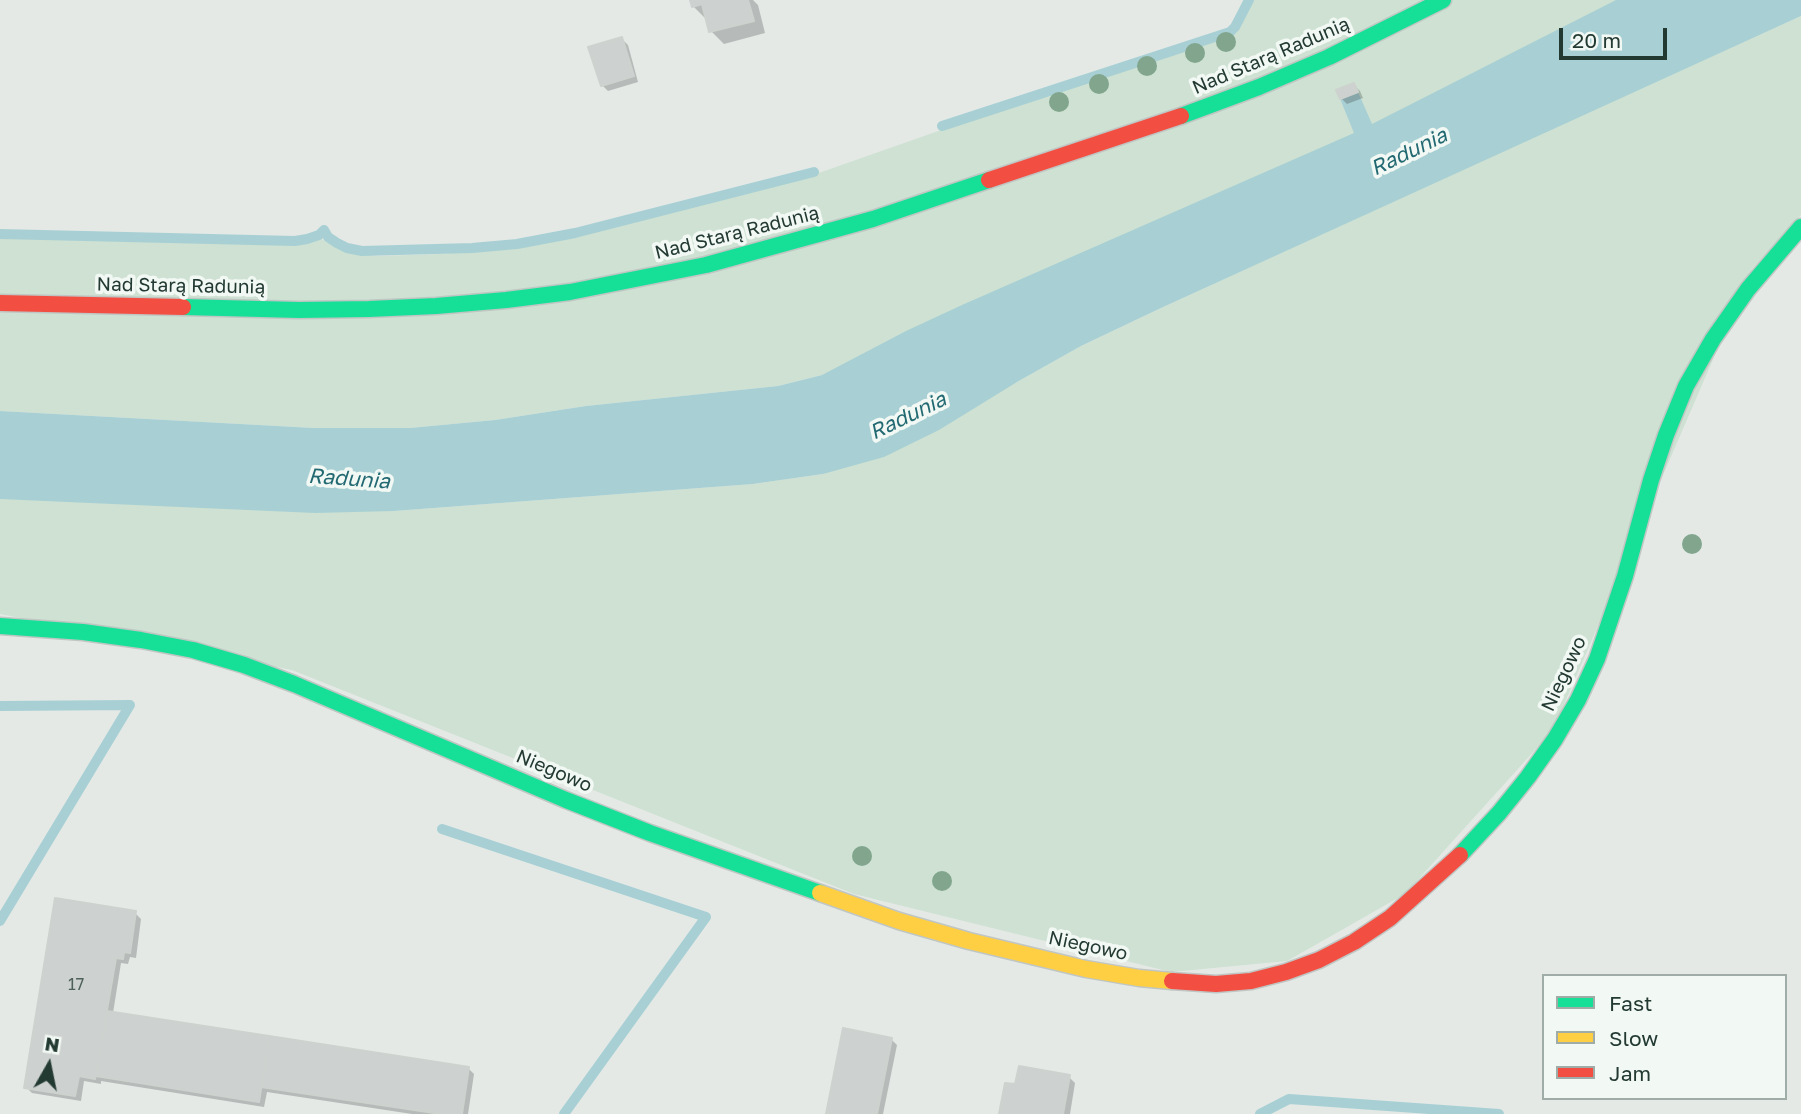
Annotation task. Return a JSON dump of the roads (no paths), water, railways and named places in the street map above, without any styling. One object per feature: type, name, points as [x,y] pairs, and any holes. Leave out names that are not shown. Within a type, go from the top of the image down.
[{"type":"street","name":"Nad Starą Radunią","points":[[0,303],[299,310],[369,309],[506,300],[641,279],[706,265],[873,219],[1182,116],[1329,57],[1443,0]]},
{"type":"street","name":"Niegowo","points":[[0,626],[83,632],[141,640],[193,650],[244,665],[650,833],[886,916],[969,941],[1086,969],[1139,978],[1216,984],[1251,981],[1319,960],[1354,942],[1390,918],[1461,854],[1528,777],[1561,730],[1597,659],[1625,576],[1651,481],[1686,386],[1713,339],[1748,289],[1801,227]]},
{"type":"water","name":"Radunia","points":[[1616,0],[1801,0],[1801,16],[1081,346],[939,430],[884,457],[823,474],[753,484],[394,511],[315,513],[0,499],[0,411],[314,428],[410,428],[778,386],[822,375],[962,305],[1354,133],[1340,99],[1358,92],[1372,124]]},
{"type":"waterway","points":[[942,126],[1230,32],[1249,0]]},
{"type":"waterway","points":[[0,234],[295,241],[319,235],[324,230],[328,237],[337,243],[362,251],[472,248],[517,244],[575,233],[814,172]]},
{"type":"waterway","points":[[0,706],[130,705],[0,921]]},
{"type":"waterway","points":[[442,829],[706,917],[564,1114]]},
{"type":"waterway","points":[[1260,1114],[1289,1099],[1499,1114]]}]
